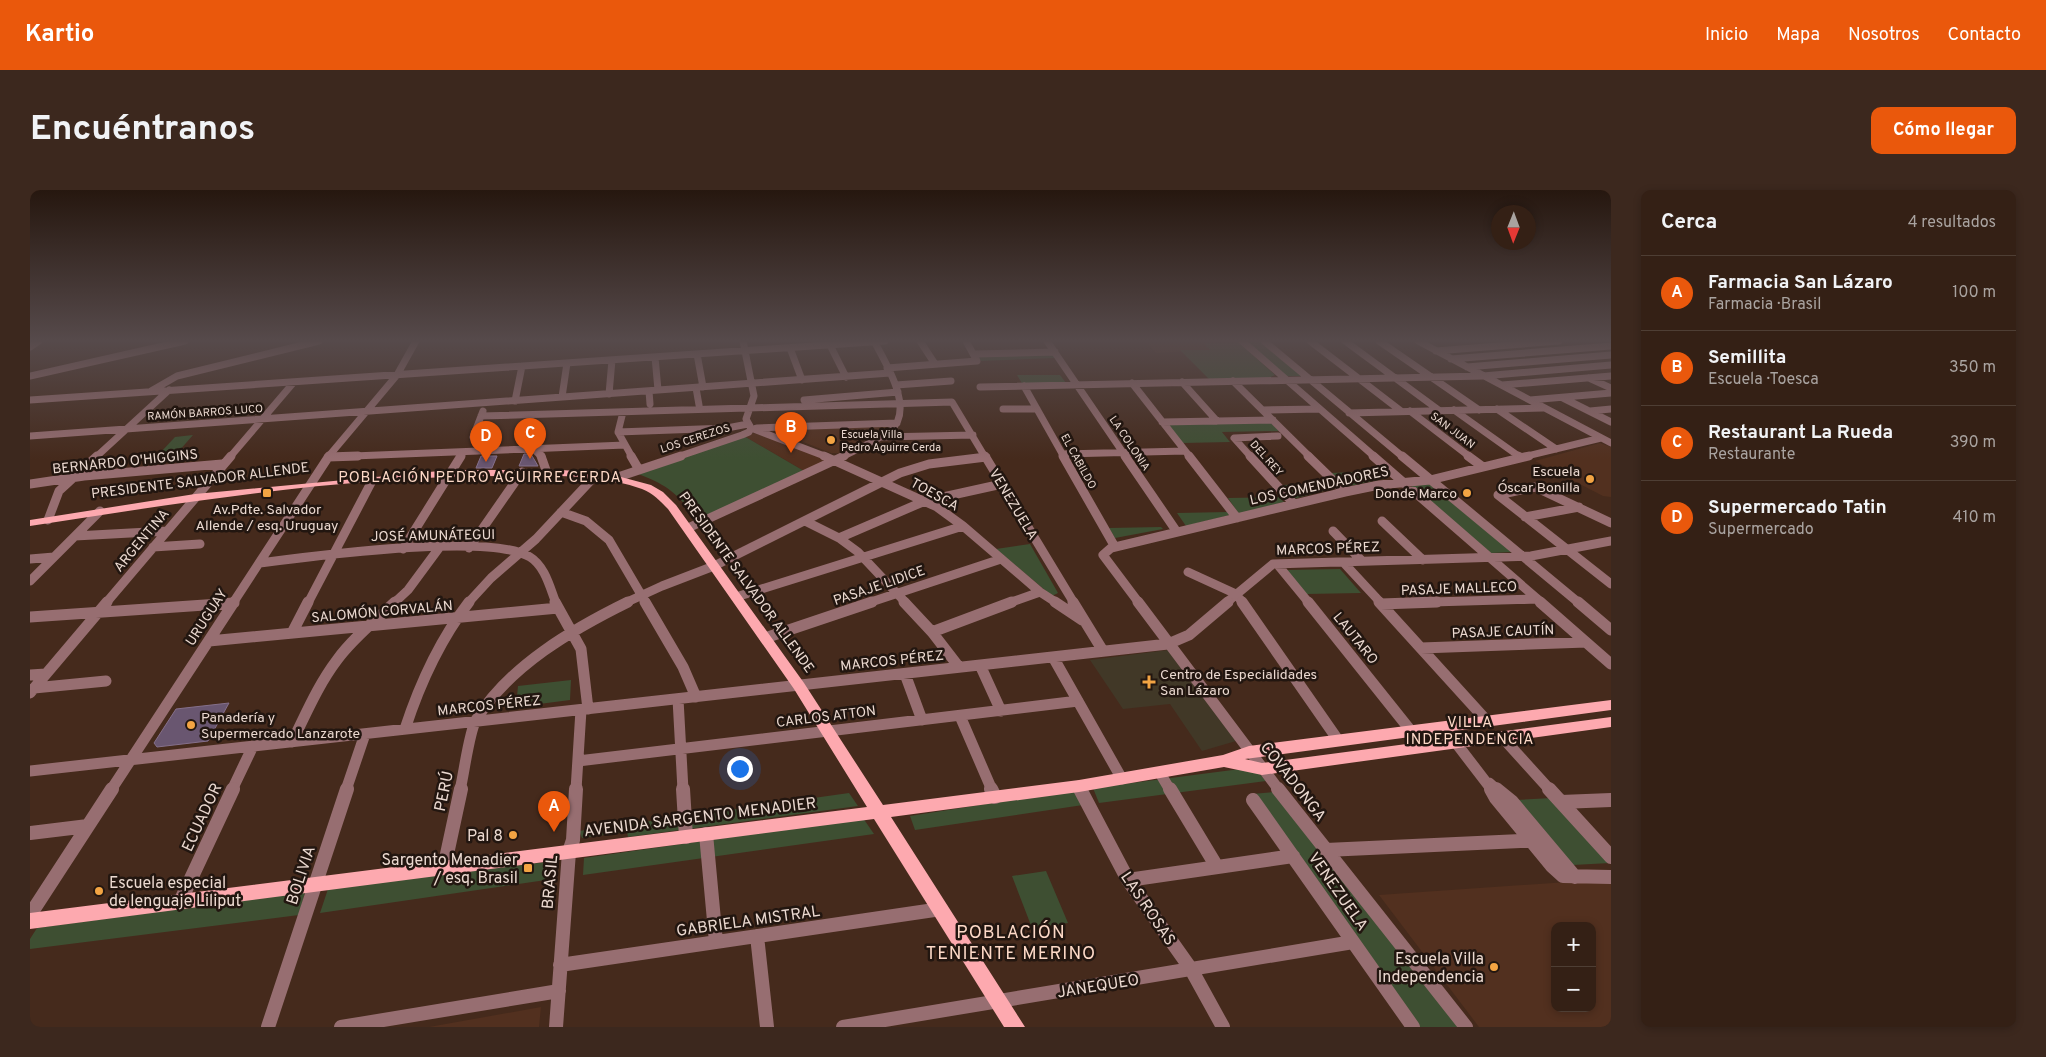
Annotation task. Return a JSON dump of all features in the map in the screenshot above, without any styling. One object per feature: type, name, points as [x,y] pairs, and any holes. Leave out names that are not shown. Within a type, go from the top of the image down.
[{"type":"main road","name":"PRESIDENTE SALVADOR ALLENDE","points":[[30,524],[100,511],[195,497],[450,473],[547,472],[596,475],[640,484],[659,494],[672,507],[799,686],[1015,1027]]},
{"type":"main road","name":"AVENIDA SARGENTO MENADIER","points":[[30,921],[1079,786],[1224,761],[1249,752],[1611,705]]},
{"type":"main road","name":"AVENIDA SARGENTO MENADIER","points":[[1224,761],[1262,770],[1611,722]]},
{"type":"street","points":[[151,391],[167,380]]},
{"type":"street","points":[[30,405],[34,399],[323,380]]},
{"type":"street","name":"URUGUAY","points":[[30,915],[328,457],[392,380]]},
{"type":"street","points":[[515,401],[519,380]]},
{"type":"street","points":[[562,397],[564,380]]},
{"type":"street","points":[[609,394],[610,380]]},
{"type":"street","points":[[657,380],[658,390]]},
{"type":"street","points":[[699,380],[699,405]]},
{"type":"street","name":"LOS CEREZOS","points":[[615,478],[638,468],[749,432],[750,426],[746,419],[752,406],[752,380]]},
{"type":"street","name":"RAMÓN BARROS LUCO","points":[[30,436],[801,380]]},
{"type":"street","points":[[688,528],[882,437],[897,423],[900,413],[897,388],[893,380]]},
{"type":"street","name":"LA COLONIA","points":[[1074,380],[1177,532]]},
{"type":"street","points":[[980,387],[1283,380]]},
{"type":"street","points":[[1286,380],[1611,664]]},
{"type":"street","points":[[1310,380],[1611,630]]},
{"type":"street","points":[[1361,380],[1400,411]]},
{"type":"street","points":[[1397,380],[1440,410]]},
{"type":"street","points":[[1435,380],[1479,410]]},
{"type":"street","points":[[1491,380],[1611,443]]},
{"type":"street","points":[[1501,385],[1562,380]]},
{"type":"street","points":[[1593,380],[1611,388]]},
{"type":"street","points":[[752,406],[951,381]]},
{"type":"street","points":[[1233,381],[1345,492]]},
{"type":"street","name":"ARGENTINA","points":[[32,690],[222,464],[294,382]]},
{"type":"street","points":[[1182,382],[1218,421]]},
{"type":"street","points":[[1132,384],[1237,518]]},
{"type":"street","name":"EL CABILDO","points":[[1024,386],[1115,547]]},
{"type":"street","points":[[48,520],[56,495],[73,477],[169,390]]},
{"type":"street","points":[[648,391],[650,404]]},
{"type":"street","points":[[1529,400],[1611,393]]},
{"type":"street","points":[[1562,397],[1611,422]]},
{"type":"street","name":"VENEZUELA","points":[[900,403],[952,402],[1103,651]]},
{"type":"street","points":[[473,437],[486,403]]},
{"type":"street","points":[[481,416],[752,406],[900,403]]},
{"type":"street","points":[[1349,413],[1545,408]]},
{"type":"street","points":[[1003,409],[1037,409]]},
{"type":"street","points":[[1263,410],[1319,409]]},
{"type":"street","points":[[1497,409],[1556,448]]},
{"type":"street","points":[[1590,411],[1611,409]]},
{"type":"street","points":[[1454,410],[1520,457]]},
{"type":"street","name":"SAN JUAN","points":[[1410,411],[1483,467]]},
{"type":"street","points":[[623,412],[618,432],[638,468]]},
{"type":"street","points":[[1162,422],[1273,420]]},
{"type":"street","points":[[618,432],[750,426],[897,423]]},
{"type":"street","name":"TOESCA","points":[[750,426],[835,460],[925,501],[963,526],[1040,592],[1084,621]]},
{"type":"street","points":[[882,437],[973,435]]},
{"type":"street","name":"DEL REY","points":[[1278,436],[1234,438],[1294,504]]},
{"type":"street","points":[[521,438],[537,449],[544,459],[547,472]]},
{"type":"street","name":"LOS COMENDADORES","points":[[1104,552],[1115,547],[1345,492],[1402,482],[1430,480],[1601,438]]},
{"type":"street","points":[[328,457],[625,445]]},
{"type":"street","points":[[1063,454],[1185,451]]},
{"type":"street","points":[[402,549],[463,452]]},
{"type":"street","points":[[475,721],[517,672],[573,632],[642,595],[714,566],[883,482],[922,466],[986,457]]},
{"type":"street","name":"BERNARDO O'HIGGINS","points":[[30,484],[73,477],[222,464]]},
{"type":"street","points":[[469,548],[522,472]]},
{"type":"street","points":[[405,729],[426,670],[441,640],[457,618],[484,585],[521,552],[596,475]]},
{"type":"street","points":[[292,633],[372,479]]},
{"type":"street","points":[[839,538],[925,501],[1002,484]]},
{"type":"street","points":[[1611,523],[1533,487],[1498,495],[1611,584]]},
{"type":"street","points":[[1525,517],[1579,507]]},
{"type":"street","points":[[30,581],[100,511]]},
{"type":"street","points":[[561,512],[586,521],[605,535],[683,667],[696,697]]},
{"type":"street","points":[[1382,520],[1423,560]]},
{"type":"street","points":[[805,521],[839,538],[863,557],[932,632],[959,667]]},
{"type":"street","points":[[736,597],[963,526]]},
{"type":"street","points":[[75,536],[167,531]]},
{"type":"street","points":[[1333,531],[1362,561]]},
{"type":"street","points":[[153,547],[200,544]]},
{"type":"street","name":"MARCOS PÉREZ","points":[[30,771],[1168,644],[1189,635],[1269,566],[1277,564],[1523,557],[1608,544]]},
{"type":"street","points":[[292,742],[329,671],[344,652],[408,590],[440,548]]},
{"type":"street","name":"JOSÉ AMUNÁTEGUI","points":[[260,563],[333,554],[402,549],[469,548],[521,552]]},
{"type":"street","points":[[521,552],[538,565],[558,608],[573,632],[582,656],[584,709]]},
{"type":"street","name":"COVADONGA","points":[[1104,552],[1105,560],[1262,770],[1466,1027]]},
{"type":"street","points":[[30,559],[54,557]]},
{"type":"street","name":"PASAJE LIDICE","points":[[765,638],[1001,559]]},
{"type":"street","points":[[1343,562],[1487,721]]},
{"type":"street","name":"LAUTARO","points":[[1277,564],[1411,731]]},
{"type":"street","points":[[1188,572],[1236,594],[1338,740]]},
{"type":"street","points":[[932,632],[1040,592]]},
{"type":"street","name":"PASAJE MALLECO","points":[[1381,604],[1537,600]]},
{"type":"street","points":[[30,617],[234,603]]},
{"type":"street","name":"SALOMÓN CORVALÁN","points":[[209,641],[558,608]]},
{"type":"street","name":"PASAJE CAUTÍN","points":[[1421,648],[1586,642]]},
{"type":"street","points":[[1054,657],[1122,779]]},
{"type":"street","points":[[980,665],[1001,711]]},
{"type":"street","points":[[30,675],[46,674]]},
{"type":"street","points":[[905,674],[922,720]]},
{"type":"street","points":[[32,690],[106,682]]},
{"type":"street","points":[[678,699],[686,837]]},
{"type":"street","name":"CARLOS ATTON","points":[[578,761],[1078,702]]},
{"type":"street","name":"BRASIL","points":[[556,1027],[569,852],[573,840],[578,761],[584,709]]},
{"type":"street","points":[[960,716],[995,797]]},
{"type":"street","name":"PERÚ","points":[[444,868],[475,721]]},
{"type":"street","name":"BOLIVIA","points":[[268,1027],[366,734]]},
{"type":"street","points":[[1502,737],[1611,857]]},
{"type":"street","points":[[1456,744],[1488,782],[1496,798],[1538,841],[1563,876],[1611,877]]},
{"type":"street","name":"ECUADOR","points":[[180,902],[253,746]]},
{"type":"street","points":[[1160,773],[1217,867]]},
{"type":"street","name":"LAS ROSAS","points":[[1079,786],[1128,880],[1191,969],[1223,1027]]},
{"type":"street","name":"VENEZUELA","points":[[1253,800],[1413,1027]]},
{"type":"street","points":[[1561,802],[1611,800]]},
{"type":"street","points":[[30,833],[88,826]]},
{"type":"street","points":[[706,834],[716,942]]},
{"type":"street","points":[[1326,850],[1538,841]]},
{"type":"street","points":[[1128,880],[1293,856]]},
{"type":"street","name":"GABRIELA MISTRAL","points":[[560,965],[941,909]]},
{"type":"street","points":[[757,936],[767,1027]]},
{"type":"street","name":"JANEQUEO","points":[[843,1027],[1353,942]]},
{"type":"street","points":[[341,1027],[558,991]]},
{"type":"shaded area","name":"Escuela Villa Pedro Aguirre Cerda","points":[[882,425],[888,427],[838,453],[831,453],[768,428]]},
{"type":"shaded area","points":[[754,433],[791,445],[827,461],[804,471],[744,436]]},
{"type":"shaded area","name":"Escuela Óscar Bonilla","points":[[1600,443],[1611,447],[1611,497],[1603,496],[1535,461]]},
{"type":"shaded area","name":"Centro de Especialidades San Lázaro","points":[[1168,650],[1236,741],[1202,751],[1170,704],[1123,709],[1090,660]]},
{"type":"shaded area","name":"Escuela Villa Independencia","points":[[1611,879],[1611,1027],[1479,1027],[1379,895]]},
{"type":"shaded area","points":[[541,1007],[539,1027],[429,1027]]},
{"type":"green space","points":[[1020,380],[1064,380],[1066,383],[1023,385]]},
{"type":"green space","points":[[1269,421],[1279,431],[1222,432],[1230,442],[1182,443],[1166,423]]},
{"type":"green space","points":[[193,435],[179,451],[160,453],[175,437]]},
{"type":"green space","points":[[744,436],[804,471],[697,520],[672,491],[638,474]]},
{"type":"green space","points":[[1379,471],[1387,478],[1345,487],[1330,473]]},
{"type":"green space","points":[[1428,483],[1512,552],[1491,553],[1410,485]]},
{"type":"green space","points":[[1330,484],[1335,488],[1293,499],[1281,485]]},
{"type":"green space","points":[[1279,497],[1284,502],[1239,514],[1228,498]]},
{"type":"green space","points":[[1228,512],[1230,515],[1186,526],[1177,513]]},
{"type":"green space","points":[[1161,527],[1163,529],[1115,538],[1109,528]]},
{"type":"green space","points":[[1030,544],[1058,593],[1052,596],[996,549]]},
{"type":"green space","points":[[1340,569],[1361,593],[1306,594],[1286,570]]},
{"type":"green space","points":[[571,680],[570,700],[516,707],[518,686]]},
{"type":"green space","points":[[1248,768],[1258,772],[1266,781],[1099,803],[1093,788]]},
{"type":"green space","points":[[1075,790],[1083,805],[915,830],[910,816]]},
{"type":"green space","points":[[1284,791],[1465,1027],[1417,1027],[1252,794]]},
{"type":"green space","points":[[849,793],[858,806],[628,837],[627,832],[582,838],[579,831]]},
{"type":"green space","points":[[1552,798],[1610,863],[1573,865],[1516,800]]},
{"type":"green space","points":[[863,818],[874,834],[583,875],[584,858]]},
{"type":"green space","points":[[554,861],[553,879],[320,913],[328,889]]},
{"type":"green space","points":[[1046,871],[1068,923],[1032,928],[1012,876]]},
{"type":"green space","points":[[305,892],[299,915],[30,949],[30,939],[37,928]]},
{"type":"building","points":[[524,454],[531,454],[538,466],[519,466]]},
{"type":"building","points":[[481,456],[497,456],[492,468],[476,468]]},
{"type":"building","name":"Panadería y Supermercado Lanzarote","points":[[229,703],[208,741],[157,747],[154,743],[176,709]]},
{"type":"place","name":"Escuela Villa Pedro Aguirre Cerda","points":[[831,440]]},
{"type":"place","name":"Semillita","points":[[791,453]]},
{"type":"place","name":"Restaurant La Rueda","points":[[530,459]]},
{"type":"place","name":"Supermercado Tatin","points":[[486,462]]},
{"type":"place","name":"Escuela Óscar Bonilla","points":[[1590,479]]},
{"type":"place","name":"Av.Pdte. Salvador Allende / esq. Uruguay","points":[[267,493]]},
{"type":"place","name":"Donde Marco","points":[[1467,493]]},
{"type":"place","name":"Centro de Especialidades San Lázaro","points":[[1149,682]]},
{"type":"place","name":"Panadería y Supermercado Lanzarote","points":[[191,725]]},
{"type":"place","name":"Farmacia San Lázaro","points":[[554,832]]},
{"type":"place","name":"Pal 8","points":[[513,835]]},
{"type":"place","name":"Sargento Menadier / esq. Brasil","points":[[528,868]]},
{"type":"place","name":"Escuela especial de lenguaje Liliput","points":[[99,891]]},
{"type":"place","name":"Escuela Villa Independencia","points":[[1494,967]]},
{"type":"district","name":"POBLACIÓN PEDRO AGUIRRE CERDA","points":[[480,477]]},
{"type":"district","name":"VILLA INDEPENDENCIA","points":[[1470,730]]},
{"type":"district","name":"POBLACIÓN TENIENTE MERINO","points":[[1011,942]]}]
